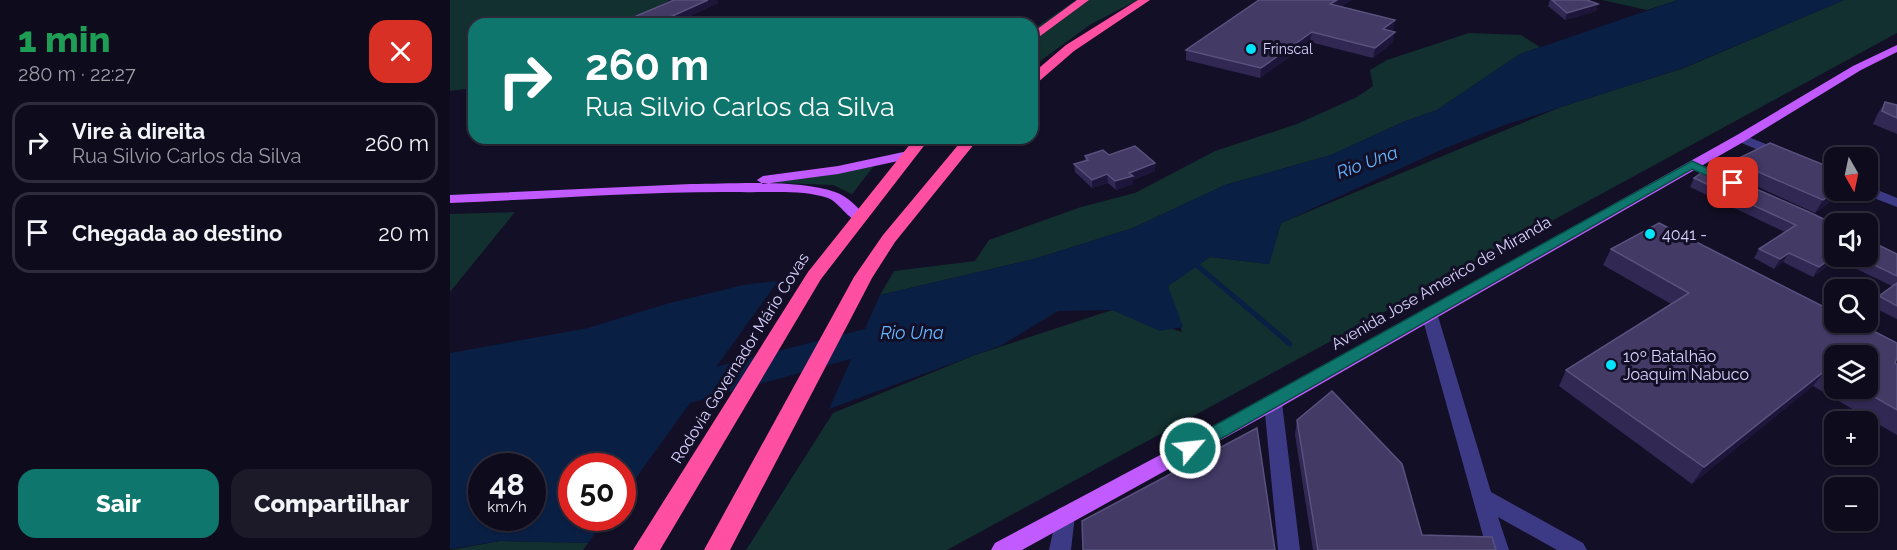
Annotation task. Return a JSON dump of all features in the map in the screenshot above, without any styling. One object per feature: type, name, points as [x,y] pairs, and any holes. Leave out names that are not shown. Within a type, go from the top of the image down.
[{"type":"highway","points":[[1038,34],[1084,0]]},
{"type":"highway","points":[[1038,75],[1078,42],[1145,0]]},
{"type":"highway","name":"Rodovia Governador Mário Covas","points":[[646,550],[814,276],[918,144]]},
{"type":"highway","points":[[717,550],[863,277],[896,231],[967,144]]},
{"type":"main road","name":"Avenida Jose Americo de Miranda","points":[[1002,550],[1272,403],[1741,138],[1857,68],[1897,48]]},
{"type":"main road","points":[[691,188],[838,170],[908,155]]},
{"type":"main road","points":[[450,199],[691,188],[818,191],[846,204],[860,218]]},
{"type":"street","points":[[1741,138],[1793,160]]},
{"type":"street","points":[[1692,164],[1713,173]]},
{"type":"street","points":[[1878,195],[1897,203]]},
{"type":"street","points":[[1429,313],[1498,550]]},
{"type":"street","points":[[1272,403],[1289,550]]},
{"type":"street","points":[[1482,496],[1576,550]]},
{"type":"street","points":[[1060,550],[1065,515]]},
{"type":"green space","points":[[450,0],[670,0],[635,18],[468,18],[468,89],[450,91]]},
{"type":"green space","points":[[1076,0],[1138,0],[1091,24],[1038,63],[1038,26]]},
{"type":"green space","points":[[1602,0],[1678,0],[1647,10]]},
{"type":"green space","points":[[1844,0],[1897,0],[1897,33],[947,550],[746,550],[833,413],[975,355],[1112,310],[1182,332],[1168,286],[1210,257],[1269,264],[1281,223],[1561,107],[1684,68]]},
{"type":"green space","points":[[1469,33],[1521,35],[1540,47],[1520,54],[1437,110],[1403,122],[1331,155],[1225,185],[1133,228],[1034,259],[880,295],[894,271],[975,261],[989,240],[1081,207],[1135,193],[1215,151],[1297,124],[1357,97],[1373,86],[1370,70],[1387,60]]},
{"type":"green space","points":[[874,166],[852,194],[833,185],[755,182],[823,176]]},
{"type":"green space","points":[[515,212],[450,292],[450,214]]},
{"type":"green space","points":[[500,541],[588,543],[583,550],[450,550]]},
{"type":"water","name":"Rio Una","points":[[1678,0],[1844,0],[1683,68],[1502,126],[1443,149],[1281,223],[1269,264],[1210,257],[1168,286],[1183,327],[1160,331],[1112,310],[1058,311],[1002,345],[829,409],[880,295],[1034,259],[1133,228],[1225,185],[1331,155],[1403,122],[1437,110],[1520,54]]},
{"type":"water","points":[[778,281],[636,478],[636,453],[558,453],[558,531],[597,531],[588,543],[500,541],[450,549],[450,353],[588,328],[666,304],[743,285]]},
{"type":"building","points":[[674,0],[708,0],[668,18],[634,17]]},
{"type":"building","points":[[1259,0],[1337,0],[1330,4],[1395,20],[1383,29],[1395,32],[1375,48],[1312,32],[1261,68],[1186,50]]},
{"type":"building","points":[[1552,0],[1587,0],[1598,4],[1567,13]]},
{"type":"building","points":[[1885,102],[1897,105],[1897,118],[1882,111]]},
{"type":"building","points":[[1770,143],[1824,165],[1824,199],[1823,200],[1733,161]]},
{"type":"building","points":[[1135,146],[1155,163],[1129,173],[1133,176],[1115,181],[1107,174],[1092,180],[1074,164],[1088,160],[1085,156],[1103,150],[1109,155]]},
{"type":"building","points":[[1708,168],[1824,219],[1824,263],[1819,267],[1789,253],[1780,259],[1759,249],[1796,225],[1694,178]]},
{"type":"building","points":[[1659,223],[1824,307],[1824,333],[1877,333],[1897,343],[1895,363],[1897,364],[1897,410],[1878,399],[1878,345],[1824,345],[1824,372],[1704,467],[1566,370],[1689,293],[1611,249]]},
{"type":"building","points":[[1878,245],[1897,254],[1897,276],[1878,267]]},
{"type":"building","points":[[1897,283],[1897,306],[1879,296]]},
{"type":"building","points":[[1332,391],[1402,464],[1422,535],[1492,537],[1496,550],[1318,550],[1297,420]]},
{"type":"building","points":[[1257,428],[1275,550],[1083,550],[1082,521]]},
{"type":"waterway","points":[[1193,262],[1290,344]]},
{"type":"waterway","name":"Rio Una","points":[[660,396],[900,333]]},
{"type":"place","name":"Frinscal","points":[[1251,49]]},
{"type":"place","name":"4041 -","points":[[1650,234]]},
{"type":"place","name":"10º Batalhão Joaquim Nabuco","points":[[1611,365]]},
{"type":"route","points":[[1190,448],[1692,164],[1733,183]]}]
